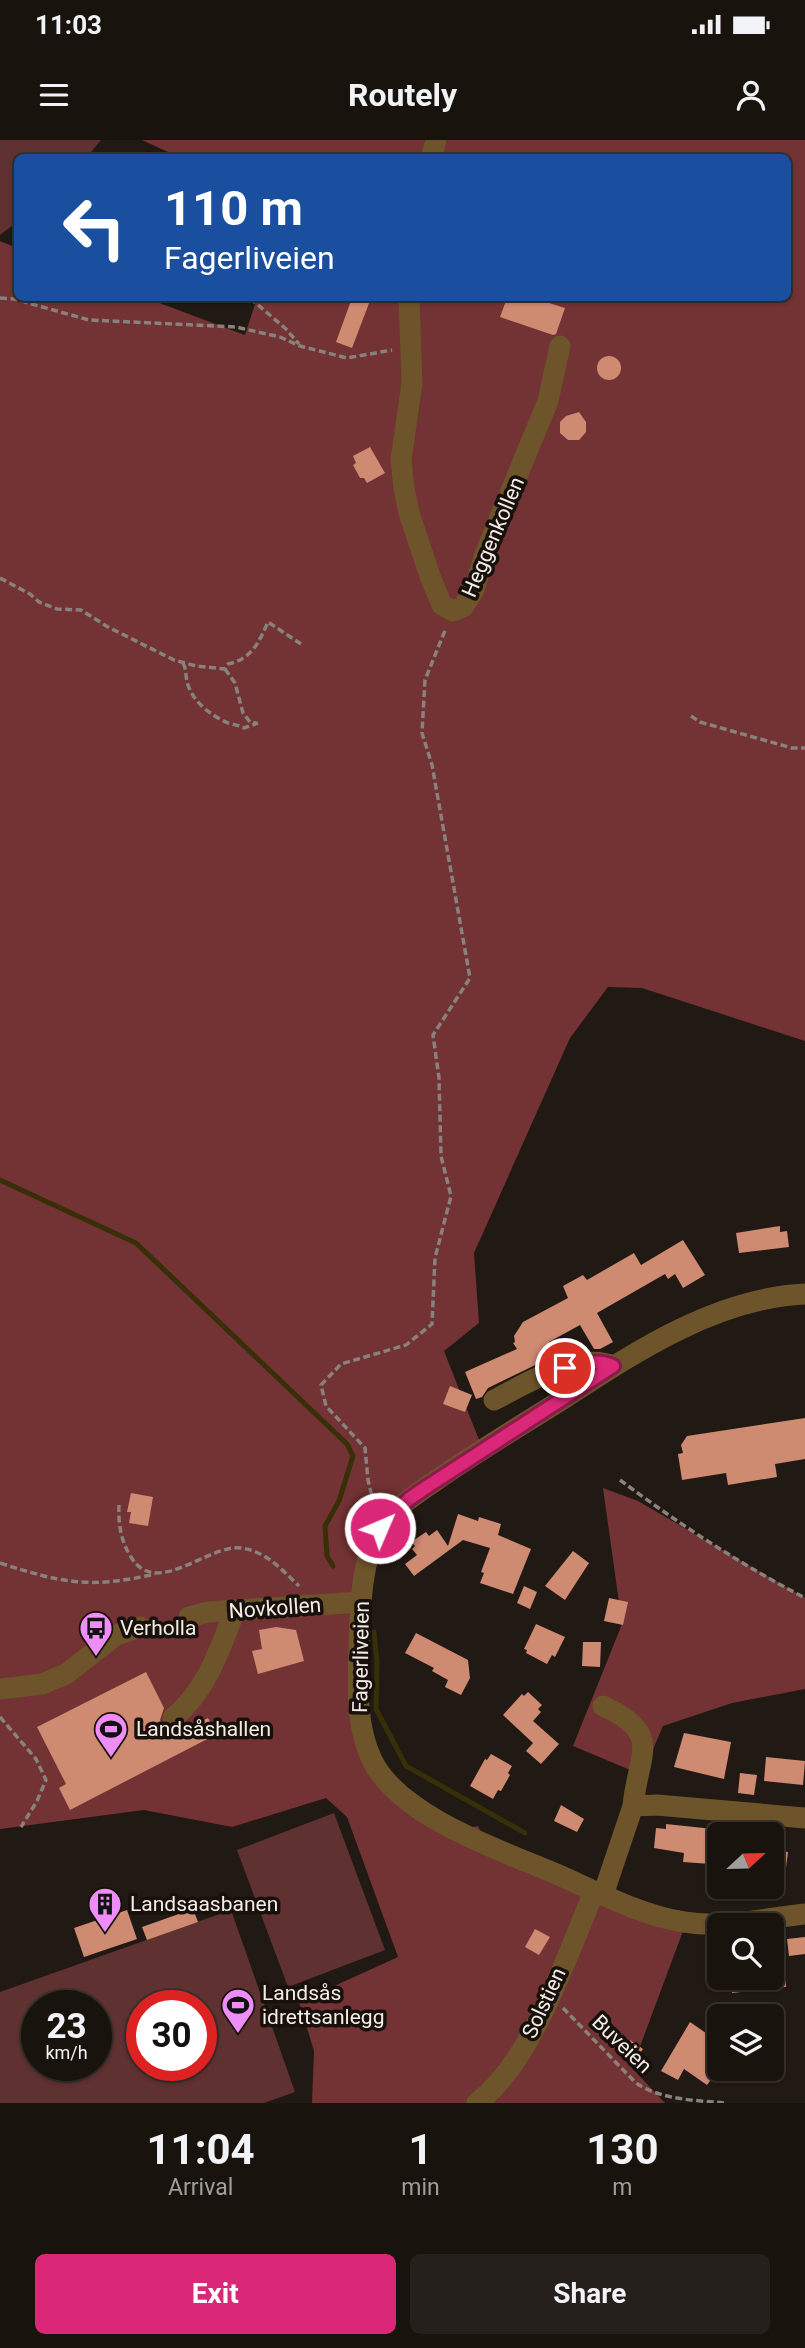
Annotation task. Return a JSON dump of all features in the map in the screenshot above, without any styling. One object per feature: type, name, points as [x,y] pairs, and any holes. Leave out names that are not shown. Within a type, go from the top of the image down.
[{"type":"street","name":"Heggenkollen","points":[[409,301],[412,383],[401,460],[404,488],[409,513],[431,579],[442,605],[453,611],[463,607],[474,590],[485,554],[548,401],[560,346]]},
{"type":"street","name":"Fagerliveien","points":[[805,1294],[754,1302],[664,1338],[613,1366],[409,1499],[380,1528],[363,1575],[358,1676],[361,1730],[373,1761],[392,1788],[457,1831],[599,1894],[654,1915],[685,1922],[713,1924],[805,1914]]},
{"type":"street","points":[[494,1400],[533,1380],[565,1368],[591,1362],[604,1362],[613,1366]]},
{"type":"street","name":"Novkollen","points":[[189,1617],[208,1612],[361,1602]]},
{"type":"street","points":[[173,1718],[188,1706],[208,1679],[235,1611]]},
{"type":"street","points":[[0,1689],[42,1684],[66,1674],[116,1635],[140,1628]]},
{"type":"street","name":"Solstien","points":[[477,2103],[503,2080],[521,2054],[599,1894],[633,1806],[642,1757],[640,1732],[634,1723],[603,1706]]},
{"type":"street","points":[[633,1806],[657,1805],[805,1818]]},
{"type":"path","points":[[21,301],[89,320],[236,327],[281,337],[300,346],[347,358],[411,346]]},
{"type":"path","points":[[253,301],[300,346]]},
{"type":"path","points":[[0,578],[39,602],[57,609],[81,610],[157,653],[207,668],[225,669]]},
{"type":"path","points":[[380,1528],[368,1480],[365,1448],[326,1406],[321,1385],[341,1364],[406,1345],[432,1324],[435,1258],[451,1196],[441,1156],[439,1078],[433,1035],[470,978],[432,765],[422,733],[425,680],[453,611]]},
{"type":"path","points":[[225,669],[228,664],[242,660],[253,652],[268,622],[301,644]]},
{"type":"path","points":[[182,662],[186,669],[188,685],[197,702],[204,708],[222,720],[244,728],[258,723],[250,722],[243,713],[235,683],[225,669]]},
{"type":"path","points":[[691,716],[700,722],[792,748],[805,748]]},
{"type":"path","points":[[620,1480],[728,1555],[805,1598]]},
{"type":"path","points":[[119,1505],[118,1521],[128,1553],[136,1566],[147,1571],[160,1572]]},
{"type":"path","points":[[0,1563],[48,1578],[83,1584],[125,1581],[185,1567],[222,1550],[239,1548],[268,1558],[306,1593],[314,1605]]},
{"type":"path","points":[[0,1717],[36,1759],[46,1780],[21,1827]]},
{"type":"path","name":"Buveien","points":[[549,1995],[636,2083],[649,2091],[685,2099],[724,2103]]},
{"type":"shaded area","points":[[0,140],[101,140],[89,154],[14,154],[14,224],[0,235]]},
{"type":"shaded area","points":[[142,140],[805,140],[805,1041],[642,988],[608,987],[570,1038],[474,1253],[479,1323],[444,1351],[483,1450],[375,1529],[357,1685],[375,1765],[466,1829],[478,1826],[483,1838],[686,1923],[632,2068],[665,2103],[312,2103],[314,2051],[299,2002],[398,1957],[347,1817],[326,1798],[232,1827],[144,1810],[0,1829],[0,241],[14,247],[14,301],[154,301],[245,335],[256,301],[791,301],[791,154],[172,154]]},
{"type":"shaded area","points":[[603,1488],[638,1501],[805,1598],[805,1689],[732,1703],[663,1726],[642,1775],[573,1746],[622,1624]]},
{"type":"shaded area","points":[[334,1813],[385,1950],[288,1987],[237,1850]]},
{"type":"shaded area","name":"Landsås idrettsanlegg","points":[[231,1910],[295,2092],[264,2103],[0,2103],[0,1992]]},
{"type":"building","points":[[351,301],[370,301],[352,348],[336,342]]},
{"type":"building","points":[[506,301],[543,301],[565,308],[556,334],[553,335],[500,317]]},
{"type":"building","points":[[609,356],[618,359],[621,368],[618,377],[609,380],[600,377],[597,368],[600,359]]},
{"type":"building","points":[[579,412],[586,422],[586,432],[579,440],[568,440],[560,433],[560,422],[566,416]]},
{"type":"building","points":[[370,447],[385,473],[367,483],[364,478],[360,478],[353,465],[356,463],[353,456]]},
{"type":"building","points":[[780,1226],[780,1232],[787,1231],[789,1247],[739,1253],[736,1233]]},
{"type":"building","points":[[683,1240],[705,1275],[683,1288],[675,1274],[668,1279],[665,1274],[597,1313],[613,1342],[594,1349],[580,1325],[549,1342],[556,1355],[488,1388],[482,1397],[476,1399],[465,1372],[517,1349],[513,1343],[514,1336],[523,1322],[568,1298],[563,1286],[583,1275],[587,1280],[634,1253],[641,1265]]},
{"type":"building","points":[[450,1386],[472,1395],[465,1412],[443,1404]]},
{"type":"building","points":[[805,1418],[805,1459],[775,1464],[777,1477],[728,1485],[726,1473],[682,1480],[678,1454],[683,1453],[681,1445],[687,1436]]},
{"type":"building","points":[[131,1493],[153,1497],[148,1526],[129,1523],[131,1512],[127,1512]]},
{"type":"building","points":[[458,1514],[478,1521],[479,1517],[501,1524],[498,1535],[531,1549],[513,1594],[480,1583],[490,1548],[463,1540],[414,1576],[405,1564],[417,1555],[411,1542],[426,1532],[429,1536],[437,1530],[448,1546]]},
{"type":"building","points":[[573,1551],[589,1563],[565,1600],[545,1586]]},
{"type":"building","points":[[524,1586],[537,1592],[530,1609],[517,1603]]},
{"type":"building","points":[[609,1598],[628,1602],[623,1625],[604,1621]]},
{"type":"building","points":[[536,1624],[565,1637],[555,1657],[552,1655],[547,1664],[526,1653],[527,1650],[524,1649]]},
{"type":"building","points":[[276,1627],[296,1630],[304,1661],[258,1674],[252,1651],[262,1649],[259,1630]]},
{"type":"building","points":[[416,1633],[468,1660],[470,1678],[461,1695],[445,1687],[448,1680],[432,1671],[434,1668],[405,1653]]},
{"type":"building","points":[[583,1642],[601,1642],[600,1667],[582,1666]]},
{"type":"building","name":"Landsåshallen","points":[[146,1672],[164,1708],[160,1720],[164,1727],[170,1731],[177,1730],[178,1733],[208,1718],[217,1734],[70,1810],[59,1788],[66,1784],[37,1727]]},
{"type":"building","points":[[528,1692],[542,1705],[538,1709],[541,1712],[533,1721],[559,1744],[541,1764],[526,1751],[533,1743],[503,1715],[522,1694],[524,1696]]},
{"type":"building","points":[[684,1733],[731,1742],[724,1779],[674,1767]]},
{"type":"building","points":[[491,1754],[512,1766],[501,1791],[498,1790],[493,1799],[470,1786],[485,1759]]},
{"type":"building","points":[[766,1757],[805,1761],[803,1785],[764,1781]]},
{"type":"building","points":[[740,1773],[757,1775],[754,1795],[738,1793]]},
{"type":"building","points":[[561,1805],[584,1819],[577,1832],[554,1821]]},
{"type":"building","points":[[666,1824],[707,1828],[707,1864],[683,1862],[684,1853],[654,1848],[656,1828],[666,1829]]},
{"type":"building","points":[[784,1852],[788,1852],[784,1875]]},
{"type":"building","points":[[193,1909],[198,1922],[147,1940],[142,1927]]},
{"type":"building","name":"Landsaasbanen","points":[[127,1910],[137,1939],[84,1957],[74,1928]]},
{"type":"building","points":[[535,1929],[550,1937],[539,1955],[525,1947]]},
{"type":"building","points":[[805,1937],[805,1954],[789,1956],[787,1939]]},
{"type":"building","points":[[732,1990],[759,1990],[732,1993]]},
{"type":"building","points":[[690,2022],[707,2034],[707,2081],[710,2081],[707,2085],[684,2069],[678,2080],[661,2071]]},
{"type":"building","points":[[630,2040],[643,2049],[633,2064],[619,2055]]},
{"type":"waterway","points":[[0,1180],[136,1243],[347,1444],[353,1456],[339,1501],[325,1526],[327,1556],[333,1566]]},
{"type":"waterway","points":[[374,1632],[377,1661],[376,1709],[406,1766],[525,1833]]},
{"type":"place","name":"Verholla","points":[[96,1658]]},
{"type":"place","name":"Landsåshallen","points":[[111,1759]]},
{"type":"place","name":"Landsaasbanen","points":[[105,1934]]},
{"type":"place","name":"Landsås idrettsanlegg","points":[[238,2035]]},
{"type":"route","points":[[380,1528],[409,1499],[613,1366],[604,1362],[591,1362],[565,1368]]}]
